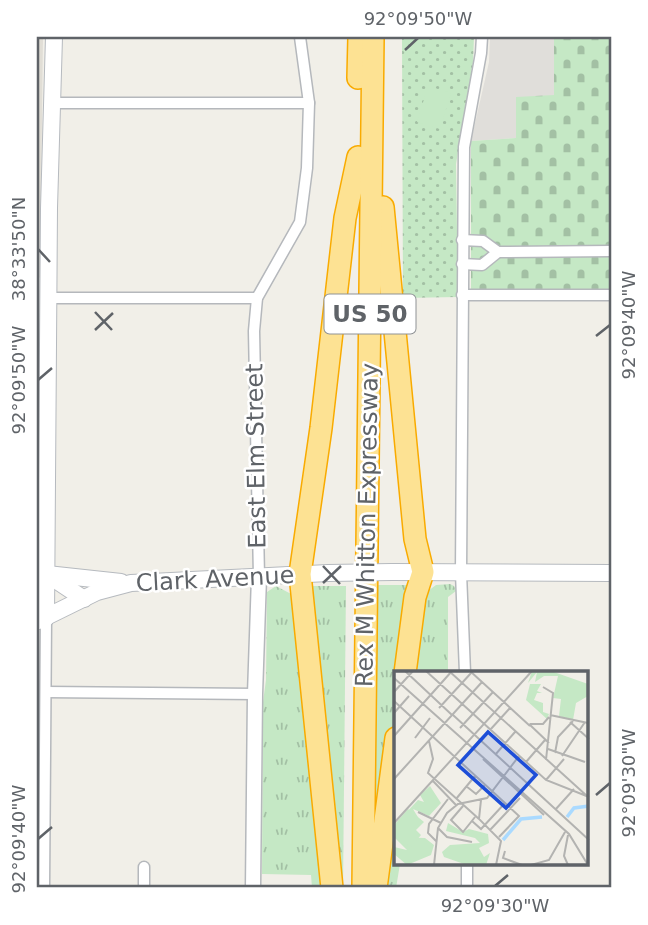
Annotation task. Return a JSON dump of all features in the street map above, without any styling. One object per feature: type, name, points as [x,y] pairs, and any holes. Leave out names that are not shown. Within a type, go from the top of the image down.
[{"type":"highway","name":"Rex M Whitton Expressway","points":[[351,888],[359,37]]},
{"type":"highway","name":"Rex M Whitton Expressway","points":[[363,888],[373,37]]},
{"type":"highway","points":[[372,122],[382,198],[415,539],[424,572],[415,597],[405,671]]},
{"type":"highway","points":[[332,888],[300,575],[321,428],[345,218],[358,157]]},
{"type":"highway","points":[[376,888],[394,753]]},
{"type":"main road","points":[[41,620],[47,574],[42,486],[45,295],[54,37]]},
{"type":"main road","name":"Clark Avenue","points":[[41,620],[112,586],[131,583],[328,573],[611,573]]},
{"type":"main road","points":[[47,574],[131,583]]},
{"type":"main road","points":[[47,574],[84,599]]},
{"type":"street","name":"East Elm Street","points":[[253,888],[259,577],[254,331],[257,298],[300,222],[307,168],[309,103],[300,37]]},
{"type":"street","points":[[465,671],[461,573],[464,147],[482,37]]},
{"type":"street","points":[[53,103],[309,103]]},
{"type":"street","points":[[462,240],[483,241],[498,251],[611,251]]},
{"type":"street","points":[[462,264],[482,265],[498,251]]},
{"type":"street","points":[[45,295],[257,298]]},
{"type":"street","points":[[461,295],[611,295]]},
{"type":"street","points":[[41,620],[46,697],[41,728],[41,867],[44,888]]},
{"type":"street","points":[[46,697],[255,694]]},
{"type":"street","points":[[37,710],[46,697]]},
{"type":"street","points":[[467,866],[467,888]]},
{"type":"street","points":[[144,867],[144,888]]},
{"type":"shaded area","points":[[37,37],[43,37],[40,277],[37,280]]},
{"type":"shaded area","points":[[490,37],[554,37],[554,96],[516,138],[471,141],[489,62]]},
{"type":"green space","points":[[402,37],[474,37],[473,62],[456,164],[458,297],[403,298]]},
{"type":"green space","points":[[554,37],[611,37],[611,291],[475,291],[471,289],[471,141],[516,138],[516,97],[554,95]]},
{"type":"green space","points":[[428,86],[451,93],[440,129],[417,122]]},
{"type":"green space","points":[[450,584],[456,591],[448,597],[448,671],[411,671],[424,594],[436,585]]},
{"type":"green space","points":[[374,585],[409,585],[396,671],[394,671],[394,730],[374,888]]},
{"type":"green space","points":[[276,586],[293,595],[329,888],[312,888],[311,875],[262,874],[267,592]]},
{"type":"green space","points":[[310,586],[346,586],[343,888],[338,888]]},
{"type":"green space","points":[[394,809],[394,866],[400,866],[396,888],[384,888]]}]
